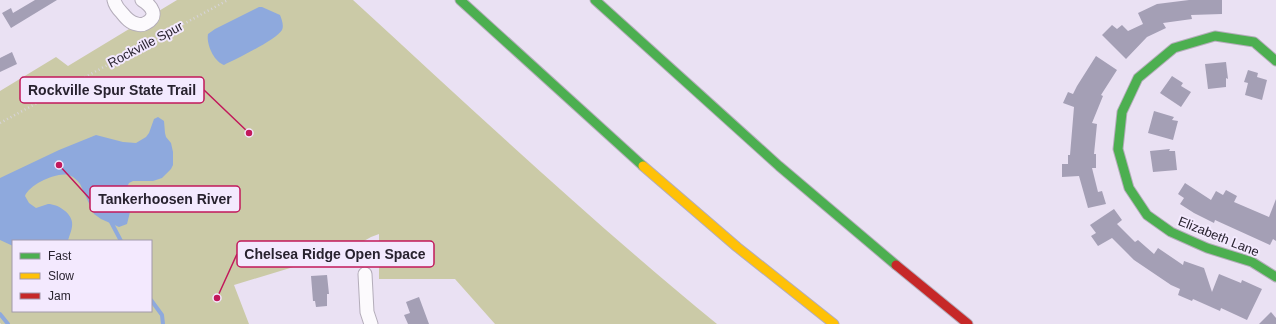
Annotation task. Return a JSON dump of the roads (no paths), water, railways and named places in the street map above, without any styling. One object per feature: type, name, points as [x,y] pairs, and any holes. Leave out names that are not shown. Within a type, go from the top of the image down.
[{"type":"main road","points":[[460,0],[677,196],[834,324]]},
{"type":"main road","points":[[595,0],[755,146],[836,216],[968,324]]},
{"type":"main road","name":"Elizabeth Lane","points":[[1276,61],[1254,42],[1215,36],[1174,48],[1138,78],[1122,112],[1118,149],[1129,188],[1147,215],[1171,232],[1207,248],[1252,262],[1276,277]]},
{"type":"street","points":[[114,0],[116,7],[126,18],[138,25],[150,21],[154,13],[152,7],[142,0]]},
{"type":"street","points":[[365,274],[367,312],[370,324]]},
{"type":"water","points":[[259,7],[280,15],[283,25],[282,30],[272,39],[255,49],[224,65],[220,63],[214,57],[208,43],[208,34]]},
{"type":"water","points":[[158,117],[164,121],[166,137],[171,143],[173,152],[173,165],[162,178],[153,181],[133,181],[129,183],[127,187],[127,199],[130,212],[127,224],[119,227],[101,219],[94,214],[80,184],[75,178],[68,175],[57,175],[37,184],[25,196],[29,203],[36,208],[52,204],[67,212],[72,222],[68,240],[12,240],[12,246],[0,240],[0,178],[59,150],[96,135],[123,142],[136,143],[146,137],[149,133],[154,119]]},
{"type":"waterway","points":[[110,220],[120,240]]},
{"type":"waterway","points":[[152,301],[162,315],[163,324]]},
{"type":"waterway","points":[[0,314],[8,324]]},
{"type":"place","name":"Rockville Spur State Trail","points":[[249,133]]},
{"type":"place","name":"Tankerhoosen River","points":[[59,165]]},
{"type":"place","name":"Chelsea Ridge Open Space","points":[[217,298]]}]
